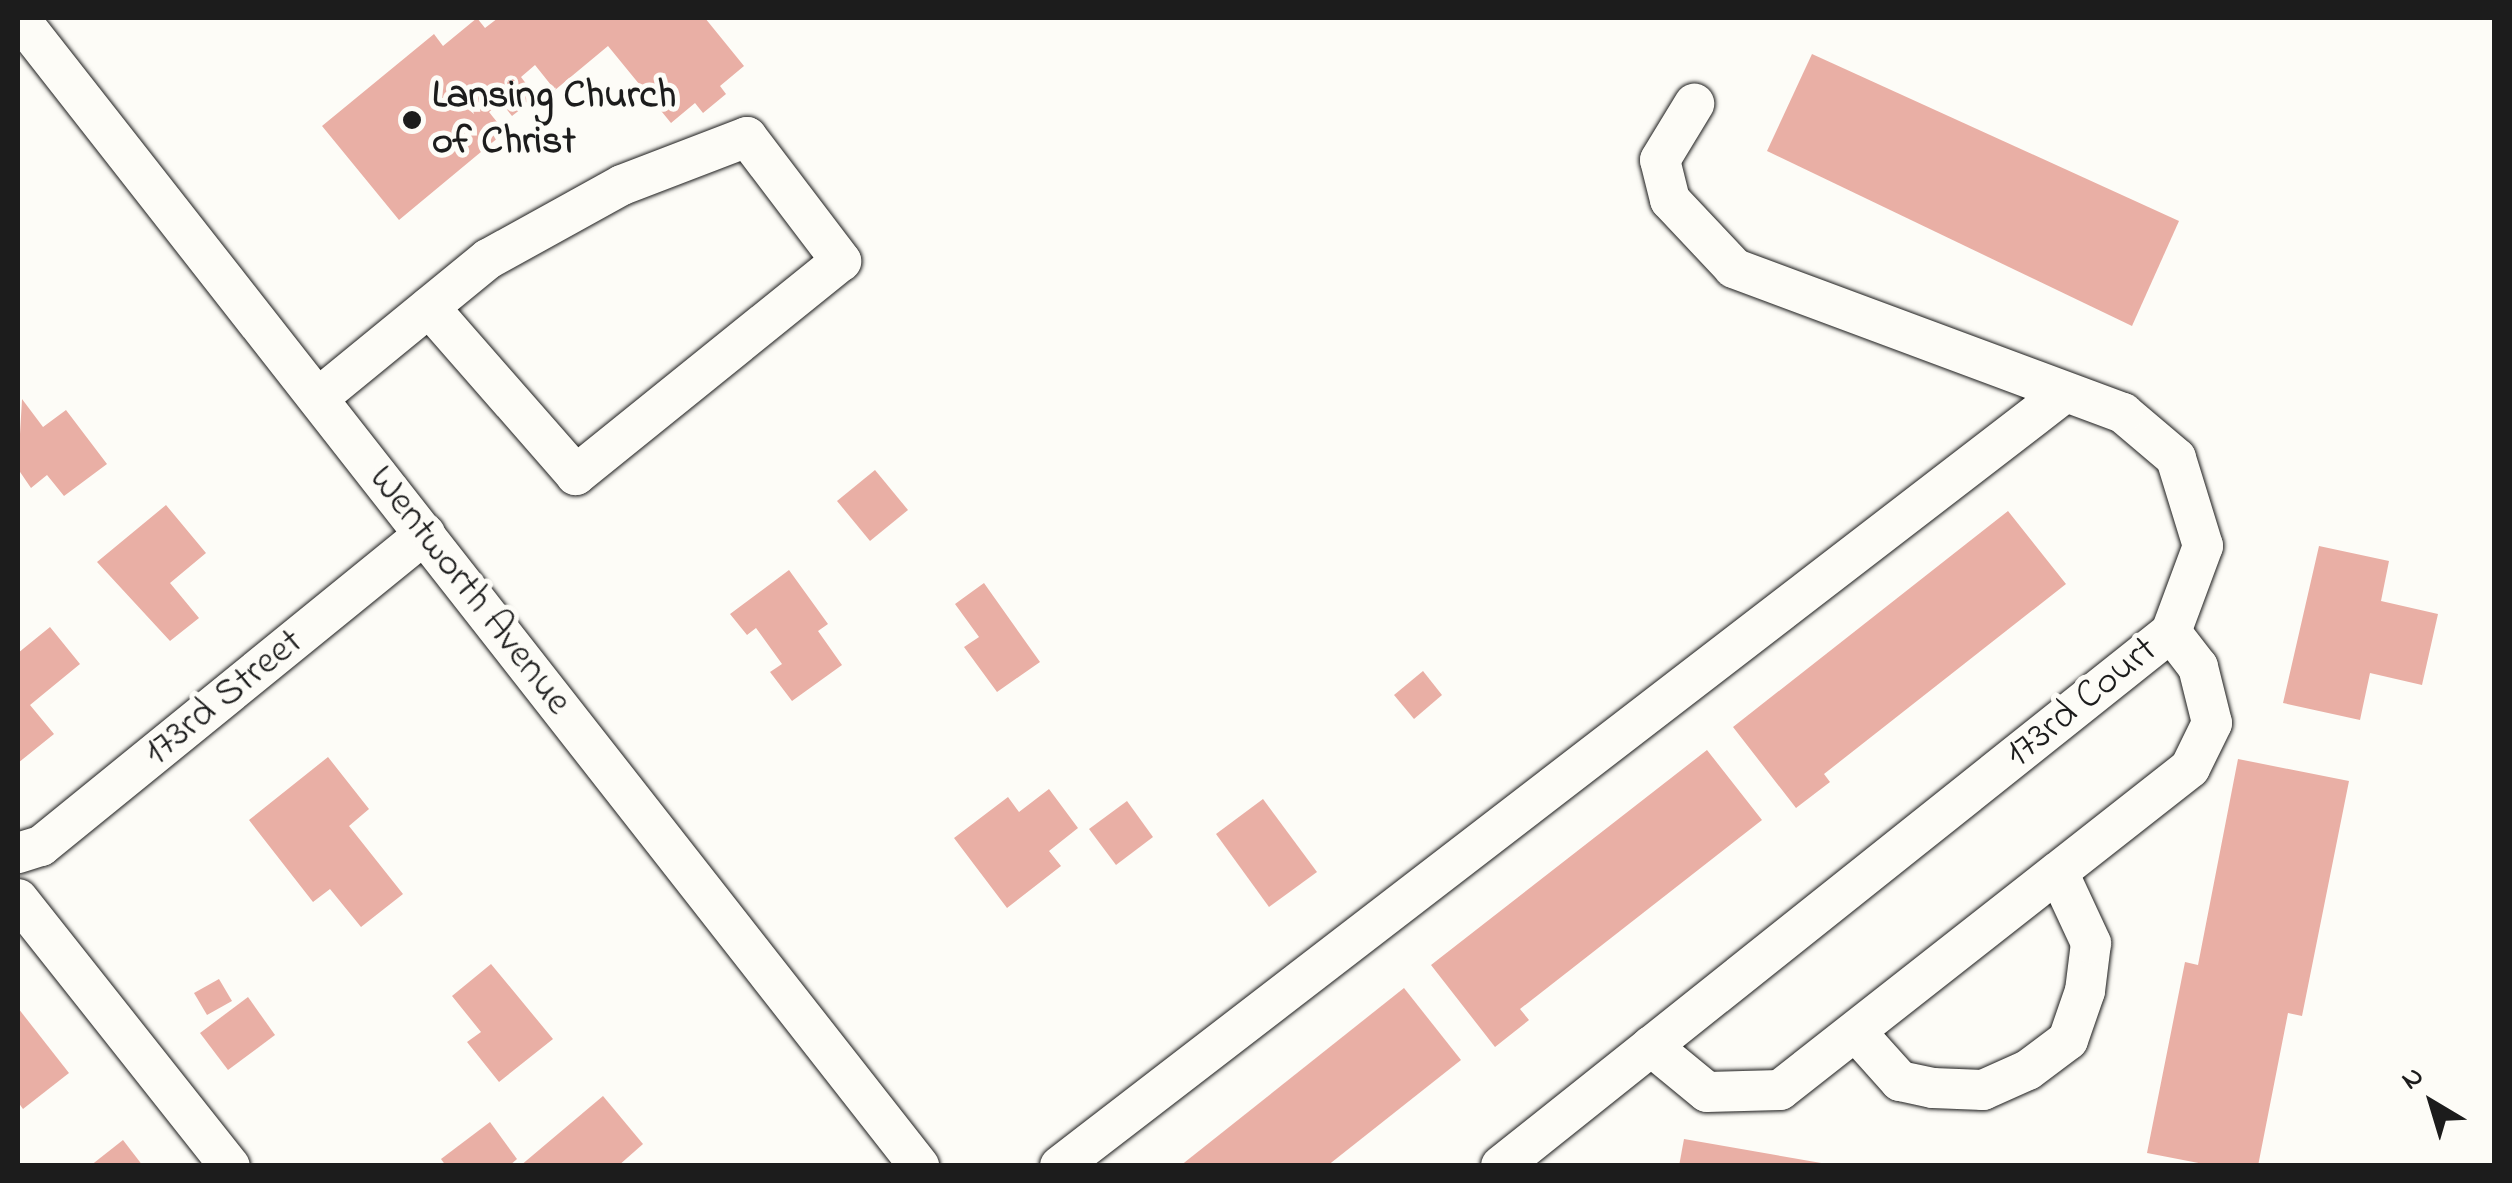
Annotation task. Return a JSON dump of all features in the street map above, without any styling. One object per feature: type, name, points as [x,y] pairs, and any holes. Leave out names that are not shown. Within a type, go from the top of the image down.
[{"type":"street","name":"Wentworth Avenue","points":[[19,18],[919,1166]]},
{"type":"street","name":"173rd Court","points":[[1501,1166],[2171,632],[2204,546],[2176,458],[2124,412],[2063,394],[1734,268],[1670,200],[1660,160],[1694,104]]},
{"type":"street","points":[[318,398],[429,307],[488,259],[622,185],[746,137],[841,262],[576,475],[429,307]]},
{"type":"street","points":[[1060,1166],[2063,394]]},
{"type":"street","name":"173rd Street","points":[[18,853],[41,846],[425,534]]},
{"type":"street","points":[[1651,1046],[1707,1092],[1780,1090],[2190,768],[2212,724],[2198,668],[2171,632]]},
{"type":"street","points":[[1856,1032],[1900,1081],[1933,1088],[1983,1090],[2028,1070],[2068,1040],[2085,991],[2090,943],[2058,872]]},
{"type":"street","points":[[18,898],[230,1166]]},
{"type":"building","name":"Lansing Church of Christ","points":[[477,18],[485,28],[498,18],[705,18],[744,66],[720,86],[726,94],[703,113],[695,103],[671,123],[608,46],[555,90],[535,65],[521,77],[536,97],[512,116],[501,102],[489,112],[505,132],[399,220],[322,126],[434,34],[443,46]]},
{"type":"building","points":[[1812,54],[2179,221],[2132,326],[1767,151]]},
{"type":"building","points":[[22,399],[43,427],[66,410],[107,464],[64,496],[47,475],[31,488],[18,469]]},
{"type":"building","points":[[875,470],[908,510],[870,541],[837,501]]},
{"type":"building","points":[[166,505],[206,553],[170,583],[199,618],[170,641],[97,562]]},
{"type":"building","points":[[2008,511],[2066,584],[1824,774],[1830,782],[1796,808],[1733,727]]},
{"type":"building","points":[[2319,546],[2389,561],[2381,601],[2438,614],[2422,685],[2370,673],[2360,720],[2283,703]]},
{"type":"building","points":[[789,570],[828,624],[818,631],[842,665],[792,701],[770,672],[782,664],[756,628],[747,635],[730,614]]},
{"type":"building","points":[[984,583],[1040,662],[997,692],[964,647],[979,637],[955,604]]},
{"type":"building","points":[[50,627],[80,664],[30,705],[54,734],[18,763],[18,653]]},
{"type":"building","points":[[1423,671],[1442,695],[1414,719],[1394,695]]},
{"type":"building","points":[[1707,750],[1762,820],[1520,1009],[1529,1020],[1495,1047],[1431,965]]},
{"type":"building","points":[[328,757],[369,809],[349,826],[403,894],[361,927],[330,889],[313,902],[249,820]]},
{"type":"building","points":[[2238,759],[2349,781],[2302,1016],[2288,1013],[2258,1166],[2214,1166],[2147,1153],[2185,962],[2198,965]]},
{"type":"building","points":[[1049,789],[1078,828],[1049,851],[1061,866],[1007,908],[954,838],[1008,797],[1019,812]]},
{"type":"building","points":[[1263,799],[1317,872],[1269,907],[1216,834]]},
{"type":"building","points":[[1127,801],[1153,837],[1116,865],[1089,829]]},
{"type":"building","points":[[491,964],[553,1039],[499,1082],[467,1042],[481,1032],[452,996]]},
{"type":"building","points":[[219,979],[232,1001],[207,1015],[194,993]]},
{"type":"building","points":[[1404,988],[1461,1060],[1327,1166],[1180,1166]]},
{"type":"building","points":[[248,997],[275,1035],[228,1070],[200,1033]]},
{"type":"building","points":[[18,1008],[69,1073],[23,1109],[18,1102]]},
{"type":"building","points":[[603,1096],[643,1144],[618,1166],[520,1166]]},
{"type":"building","points":[[490,1122],[517,1159],[509,1166],[446,1166],[441,1159]]},
{"type":"building","points":[[1684,1139],[1827,1164],[1827,1166],[1679,1166]]},
{"type":"building","points":[[123,1140],[143,1166],[90,1166]]},
{"type":"place","name":"Lansing Church of Christ","points":[[412,120]]}]
